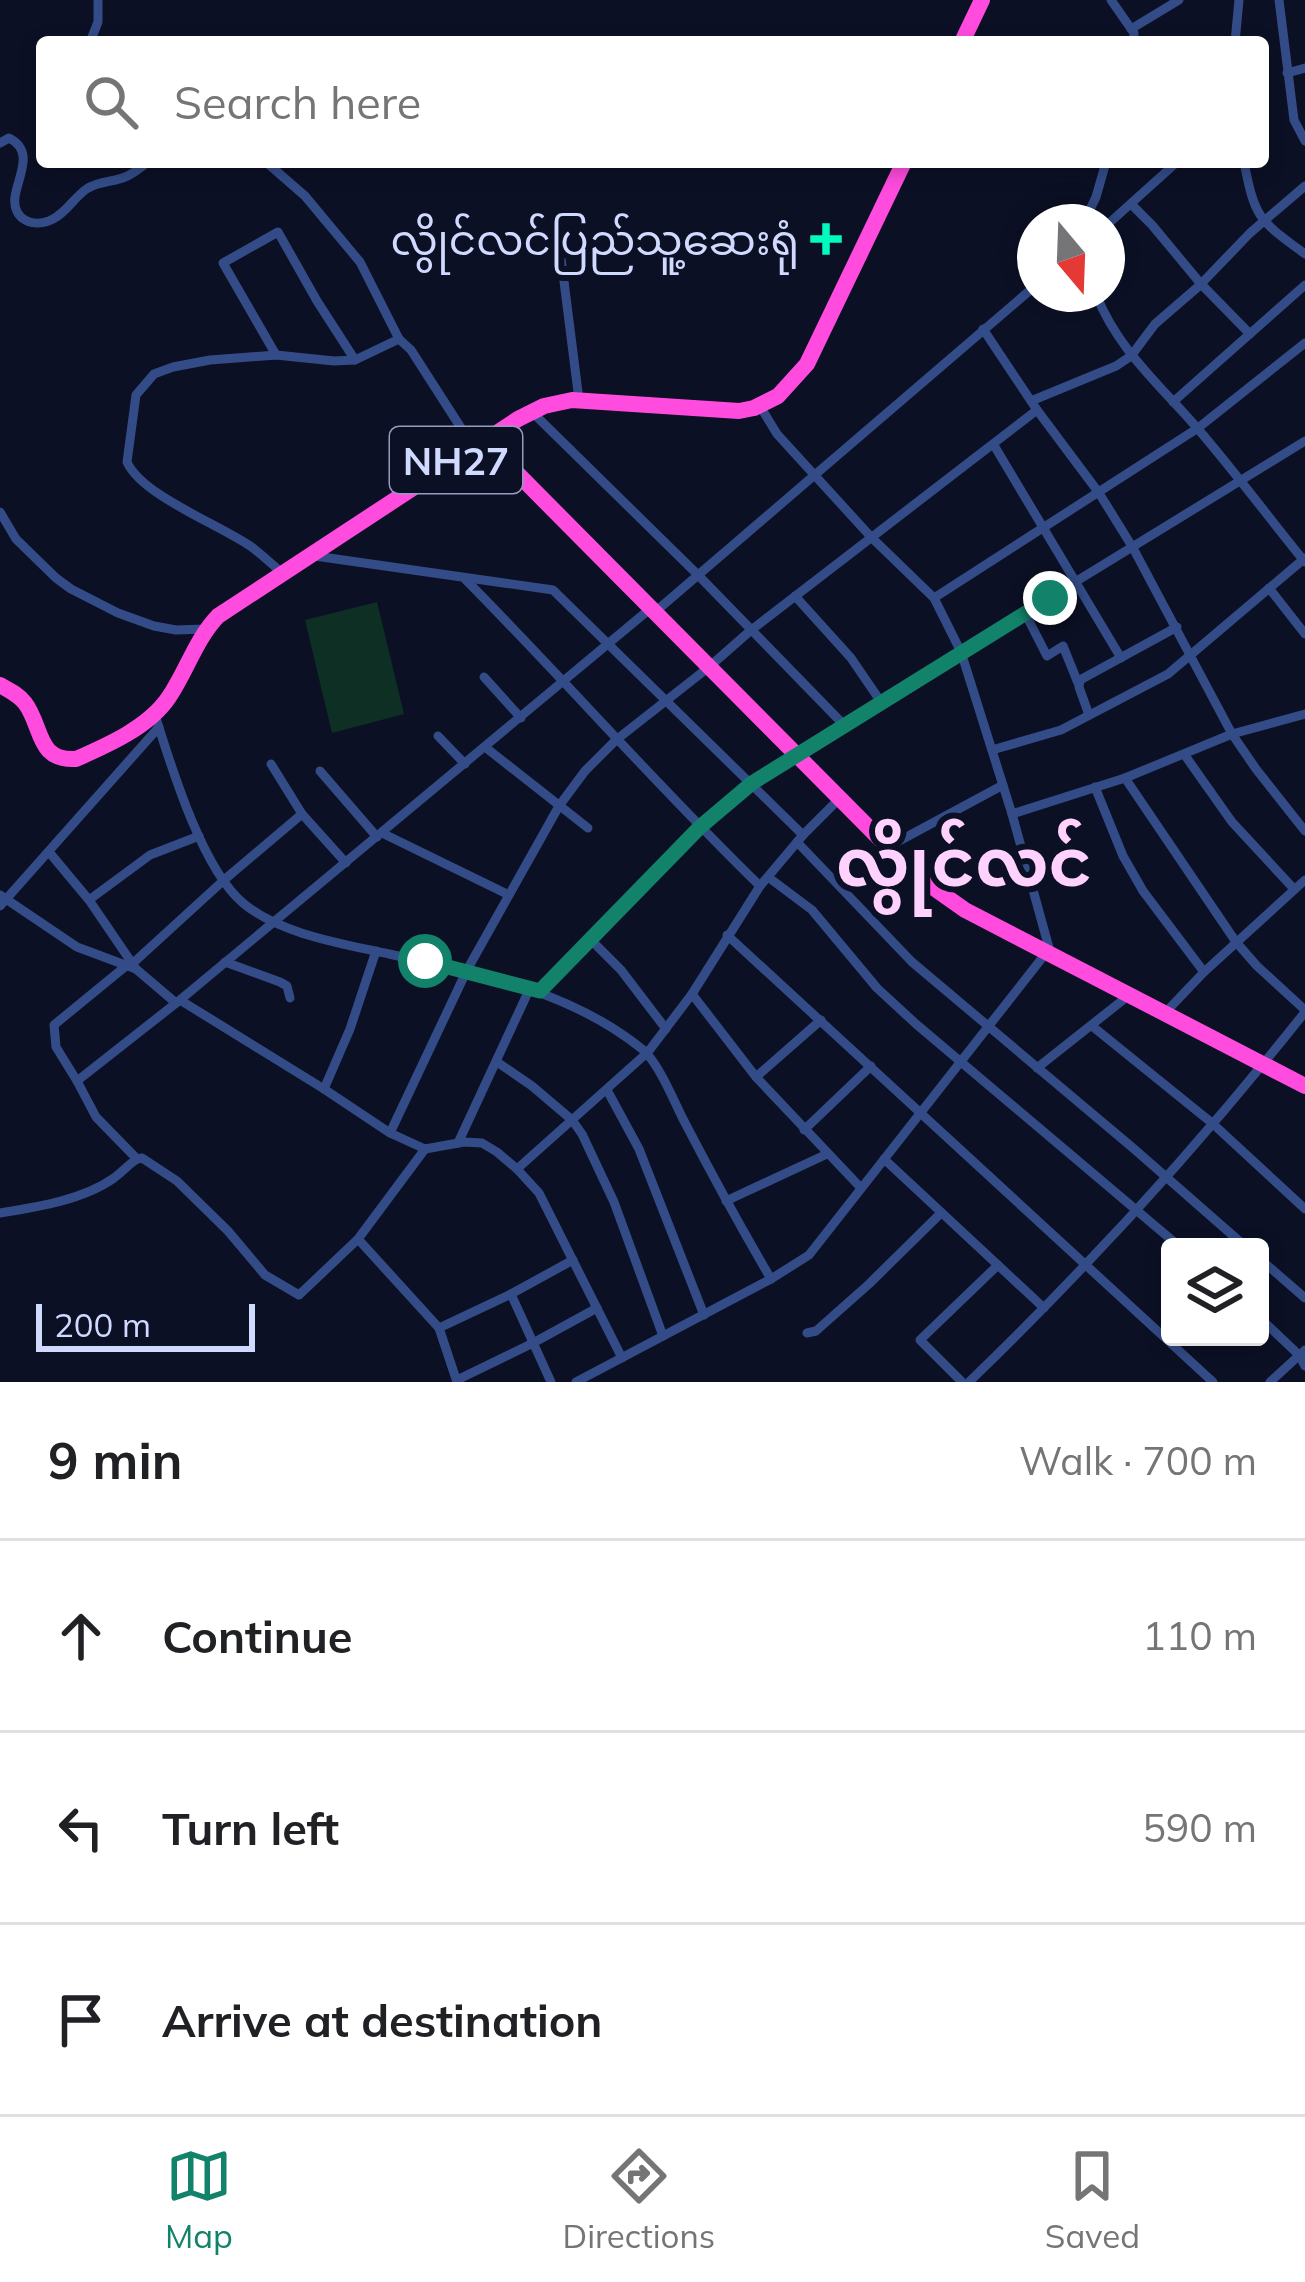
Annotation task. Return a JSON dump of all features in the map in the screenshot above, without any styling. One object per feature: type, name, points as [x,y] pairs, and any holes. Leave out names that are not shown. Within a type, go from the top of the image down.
[{"type":"highway","points":[[965,36],[982,0]]},
{"type":"highway","points":[[760,406],[778,396],[807,364],[901,168]]},
{"type":"highway","name":"NH27","points":[[0,685],[24,701],[44,746],[54,757],[76,760],[157,721],[205,629],[218,616],[532,412],[558,401],[579,400],[739,411],[760,406]]},
{"type":"highway","points":[[485,441],[931,886],[965,910],[1305,1086]]},
{"type":"street","points":[[92,36],[98,0]]},
{"type":"street","points":[[1111,0],[1134,36]]},
{"type":"street","points":[[1131,28],[1179,0]]},
{"type":"street","points":[[1236,36],[1239,0]]},
{"type":"street","points":[[1279,0],[1294,120],[1305,141]]},
{"type":"street","points":[[1287,73],[1305,68]]},
{"type":"street","points":[[0,143],[9,138],[21,147],[25,163],[14,200],[18,214],[32,224],[55,219],[86,189],[139,168]]},
{"type":"street","points":[[273,168],[304,196],[360,262],[399,339],[464,430],[485,441]]},
{"type":"street","points":[[1092,204],[1104,168]]},
{"type":"street","points":[[1125,209],[1171,168]]},
{"type":"street","points":[[1245,168],[1256,212],[1305,254]]},
{"type":"street","points":[[390,1133],[467,970],[559,806],[585,770],[616,740],[1034,406],[1131,356],[1155,324],[1305,186]]},
{"type":"street","points":[[1131,204],[1250,334]]},
{"type":"street","points":[[276,355],[223,263],[278,232],[355,360]]},
{"type":"street","points":[[558,234],[579,400]]},
{"type":"street","points":[[1173,402],[1305,285]]},
{"type":"street","points":[[77,1081],[697,574],[1017,301]]},
{"type":"street","points":[[992,750],[1061,730],[1168,674],[1304,560],[1198,428],[1131,356],[1103,312]]},
{"type":"street","points":[[983,329],[1099,493],[1232,734],[1305,831]]},
{"type":"street","points":[[282,574],[252,548],[129,470],[136,395],[154,374],[172,367],[276,355],[355,360],[399,339]]},
{"type":"street","points":[[934,598],[1198,428],[1305,343]]},
{"type":"street","points":[[576,1382],[808,1255],[1049,954],[1012,814],[961,652],[934,598],[814,475],[777,434],[760,406]]},
{"type":"street","points":[[532,412],[844,725]]},
{"type":"street","points":[[458,1143],[535,990],[700,827],[752,783],[1305,441]]},
{"type":"street","points":[[995,447],[1121,658]]},
{"type":"street","points":[[0,512],[16,538],[71,589],[154,626],[205,629]]},
{"type":"street","points":[[310,555],[553,590],[752,783],[912,962],[1235,1238]]},
{"type":"street","points":[[462,577],[700,827],[764,882],[812,910],[877,988],[1170,1238]]},
{"type":"street","points":[[1269,588],[1305,634]]},
{"type":"street","points":[[795,596],[850,658],[880,702]]},
{"type":"street","points":[[1025,614],[1047,656],[1063,646],[1089,715]]},
{"type":"street","points":[[1078,682],[1177,627]]},
{"type":"street","points":[[484,676],[521,718]]},
{"type":"street","points":[[1012,814],[1125,778],[1232,734],[1305,714]]},
{"type":"street","points":[[157,721],[199,836],[243,904],[328,941],[467,970],[535,990],[598,1018],[648,1052],[770,1279]]},
{"type":"street","points":[[157,721],[49,852],[2,900],[77,947],[131,966],[178,1002],[390,1133],[425,1149],[482,1143],[517,1168],[539,1193],[622,1358]]},
{"type":"street","points":[[438,736],[465,764]]},
{"type":"street","points":[[485,747],[588,828]]},
{"type":"street","points":[[1184,754],[1232,822],[1294,889]]},
{"type":"street","points":[[271,764],[302,814],[346,863]]},
{"type":"street","points":[[320,771],[380,835],[509,895]]},
{"type":"street","points":[[998,1265],[920,1340],[966,1382],[1044,1309],[1165,1178],[1305,1011],[1236,942],[1125,778]]},
{"type":"street","points":[[888,848],[1003,785]]},
{"type":"street","points":[[1095,788],[1143,891],[1204,972]]},
{"type":"street","points":[[517,1168],[648,1052],[692,994],[764,882],[840,798]]},
{"type":"street","points":[[1294,814],[1305,805]]},
{"type":"street","points":[[137,1159],[96,1117],[56,1047],[54,1025],[131,966],[302,814]]},
{"type":"street","points":[[89,901],[150,855],[199,836]]},
{"type":"street","points":[[49,852],[89,901],[131,966]]},
{"type":"street","points":[[1164,1014],[1305,880]]},
{"type":"street","points":[[727,935],[1213,1382]]},
{"type":"street","points":[[590,939],[621,970],[665,1029]]},
{"type":"street","points":[[324,1089],[376,951]]},
{"type":"street","points":[[225,962],[280,982],[290,998]]},
{"type":"street","points":[[692,994],[756,1077],[861,1188]]},
{"type":"street","points":[[1037,1068],[1128,996]]},
{"type":"street","points":[[756,1077],[821,1020]]},
{"type":"street","points":[[1092,1026],[1212,1123],[1305,1209]]},
{"type":"street","points":[[497,1062],[532,1086],[582,1134],[602,1172],[663,1336]]},
{"type":"street","points":[[804,1130],[871,1066]]},
{"type":"street","points":[[607,1090],[639,1149],[704,1315]]},
{"type":"street","points":[[0,1213],[93,1189],[142,1158],[177,1181],[266,1275],[299,1295],[358,1239],[425,1149]]},
{"type":"street","points":[[726,1201],[827,1154]]},
{"type":"street","points":[[884,1159],[1044,1309]]},
{"type":"street","points":[[806,1333],[816,1331],[869,1285],[941,1213]]},
{"type":"street","points":[[358,1239],[439,1328],[457,1381],[597,1308]]},
{"type":"street","points":[[439,1328],[573,1260]]},
{"type":"street","points":[[1269,1267],[1305,1298]]},
{"type":"street","points":[[512,1294],[551,1382]]},
{"type":"street","points":[[1269,1326],[1303,1357],[1270,1382]]},
{"type":"green space","points":[[377,602],[404,714],[332,733],[305,620]]},
{"type":"place","name":"လွိုင်လင်ပြည်သူ့ဆေးရုံ","points":[[826,239]]},
{"type":"district","name":"လွိုင်လင်","points":[[964,861]]},
{"type":"route","points":[[425,961],[540,991],[700,827],[752,783],[1050,598]]}]
